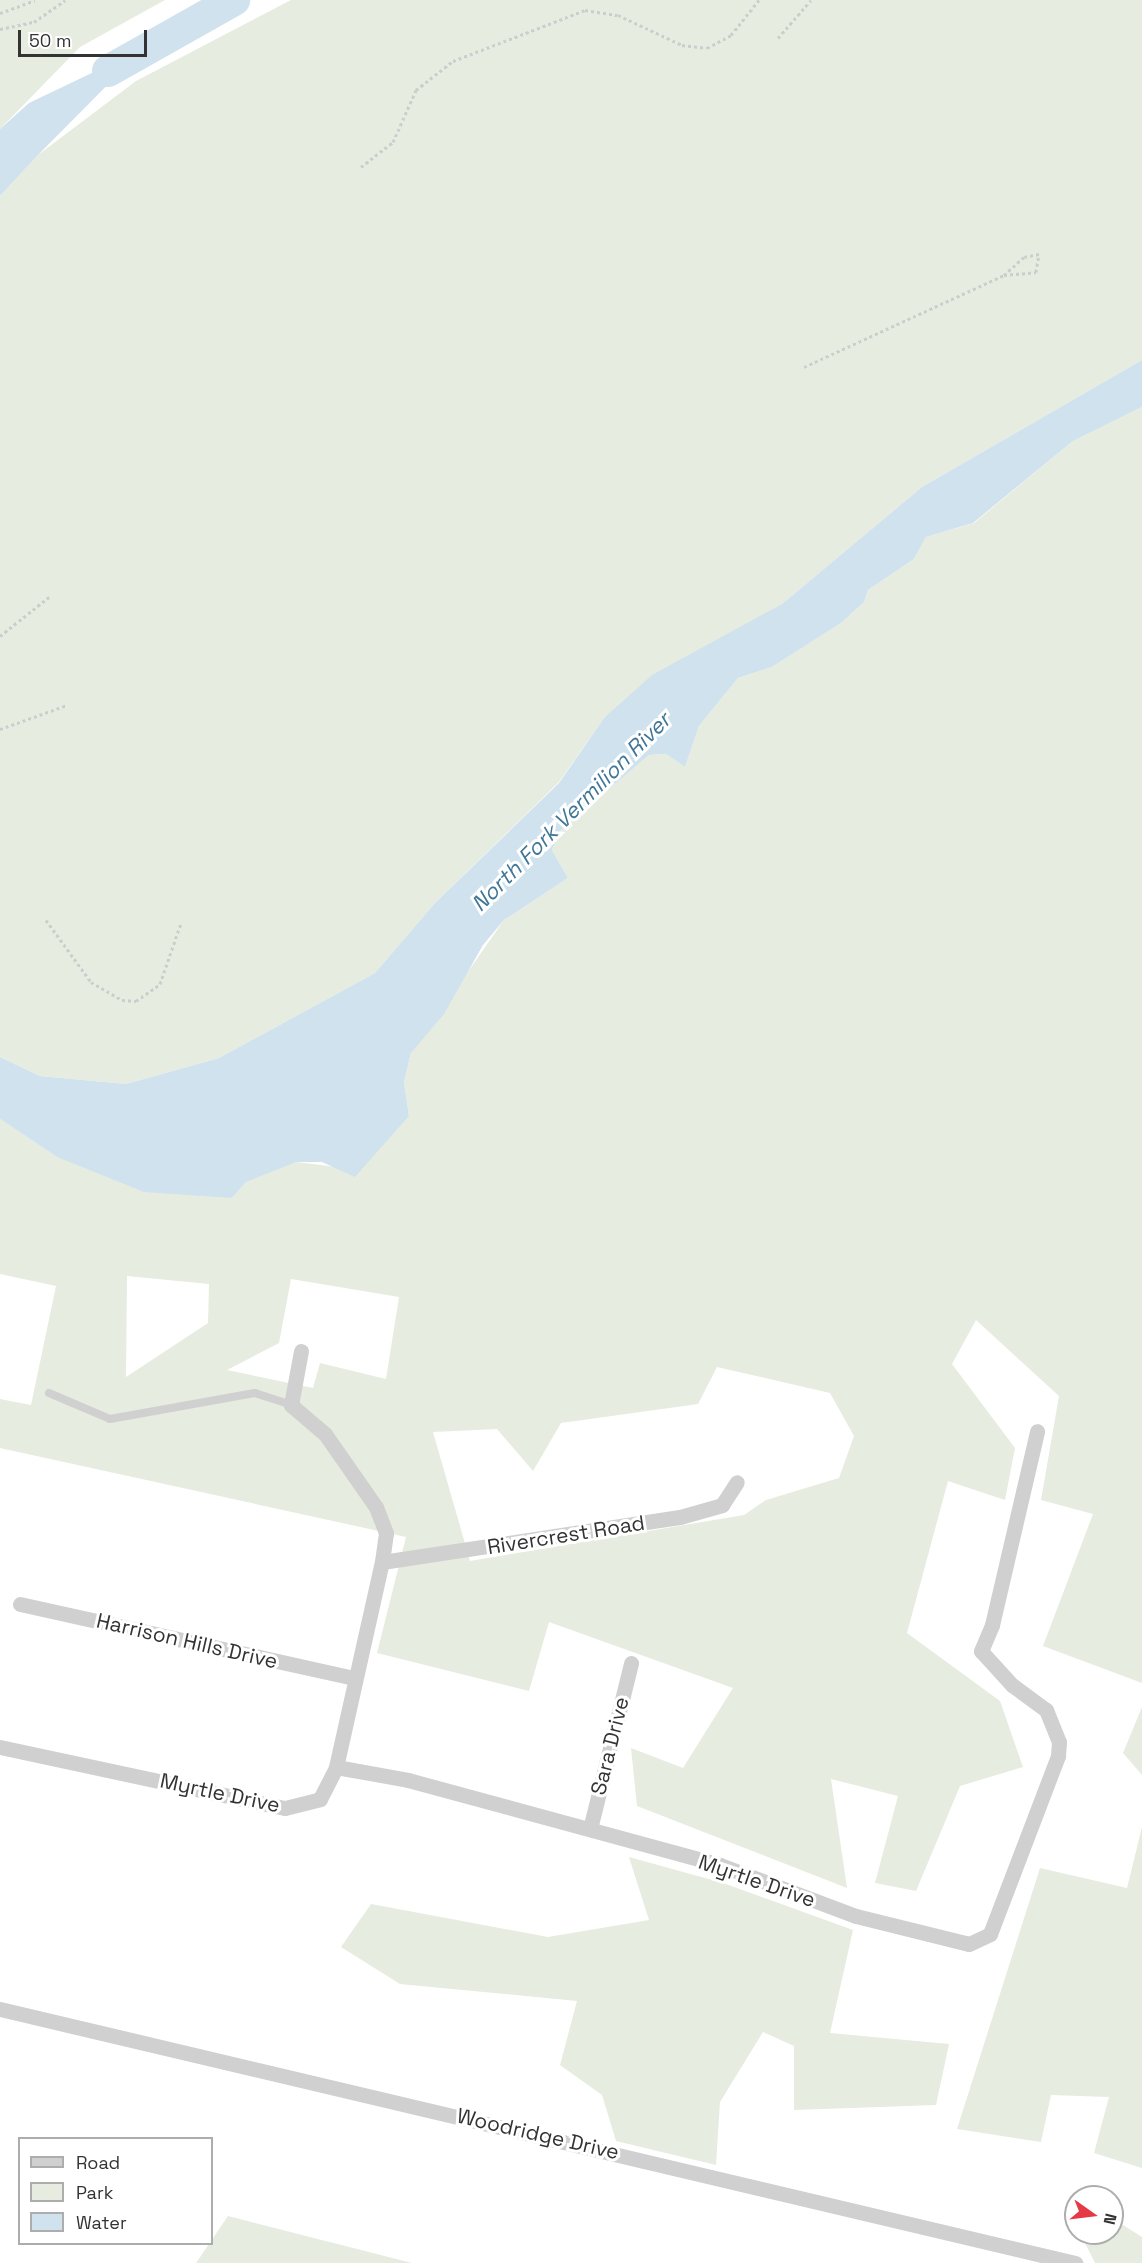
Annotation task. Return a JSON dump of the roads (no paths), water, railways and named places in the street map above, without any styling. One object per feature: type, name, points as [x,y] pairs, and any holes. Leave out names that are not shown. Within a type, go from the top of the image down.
[{"type":"street","points":[[301,1351],[291,1405],[325,1434],[376,1507],[386,1533],[382,1562],[354,1678],[336,1767]]},
{"type":"street","name":"Myrtle Drive","points":[[0,1747],[285,1808],[320,1799],[336,1767],[408,1780],[720,1865],[856,1916],[969,1944],[990,1934],[1058,1756],[1059,1742],[1046,1710],[1012,1685],[981,1650],[992,1625],[1037,1431]]},
{"type":"street","name":"Rivercrest Road","points":[[382,1562],[680,1517],[722,1505],[737,1482]]},
{"type":"street","name":"Harrison Hills Drive","points":[[20,1604],[354,1678]]},
{"type":"street","name":"Sara Drive","points":[[590,1829],[631,1663]]},
{"type":"street","name":"Woodridge Drive","points":[[0,2008],[1075,2263]]},
{"type":"lane","points":[[49,1393],[110,1419],[255,1393],[291,1405]]},
{"type":"water","points":[[144,48],[0,196],[0,129],[29,103]]},
{"type":"water","points":[[1142,360],[1142,407],[1073,441],[973,523],[926,537],[914,559],[868,590],[864,602],[841,623],[772,667],[738,678],[699,726],[685,767],[666,754],[649,755],[560,831],[552,850],[568,878],[504,920],[483,945],[444,1014],[411,1053],[404,1082],[409,1116],[355,1177],[322,1162],[296,1162],[246,1182],[232,1198],[144,1192],[57,1157],[0,1119],[0,1057],[40,1076],[126,1084],[219,1058],[375,973],[435,903],[559,783],[604,718],[652,675],[782,604],[922,487]]},
{"type":"waterway","name":"North Fork Vermilion River","points":[[108,71],[234,0]]}]
